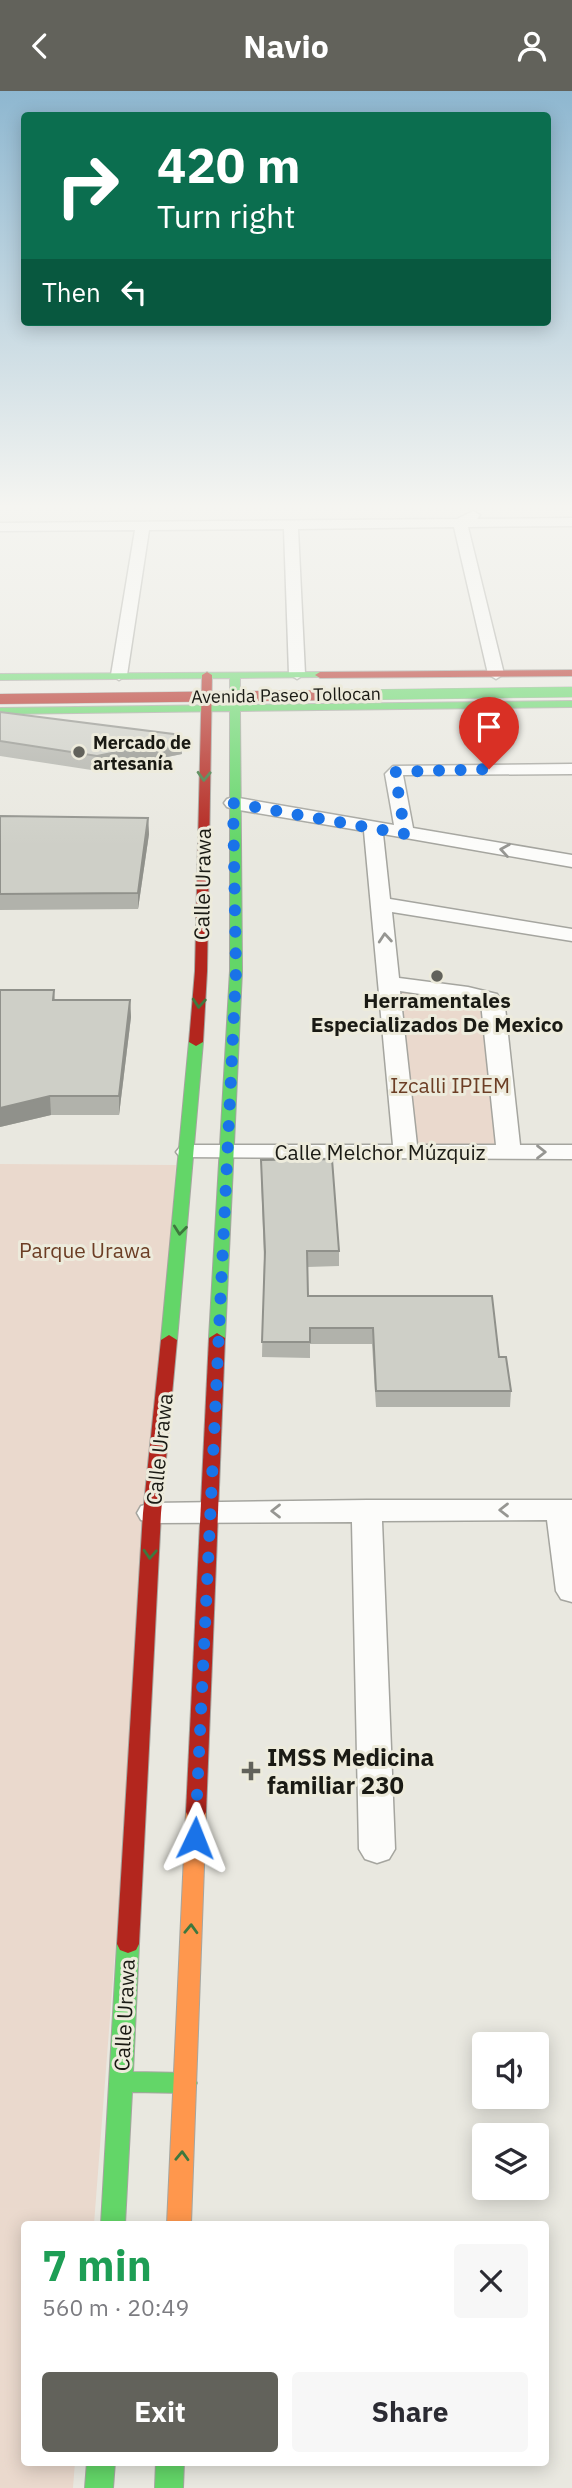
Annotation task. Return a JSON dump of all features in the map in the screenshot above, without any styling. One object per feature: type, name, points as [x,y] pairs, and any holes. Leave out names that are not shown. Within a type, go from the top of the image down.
[{"type":"main road","name":"Avenida Paseo Tollocan","points":[[0,677],[572,673]]},
{"type":"main road","name":"Calle Urawa","points":[[179,2221],[208,1511],[236,971],[233,803],[237,708],[235,674]]},
{"type":"main road","points":[[337,674],[314,685],[311,694],[325,706],[342,707]]},
{"type":"main road","points":[[119,675],[144,681],[155,692],[153,700],[145,704],[119,710]]},
{"type":"main road","name":"Calle Urawa","points":[[113,2221],[152,1513],[188,1152],[201,971],[207,675]]},
{"type":"main road","name":"Avenida Paseo Tollocan","points":[[0,687],[572,680]]},
{"type":"main road","name":"Avenida Paseo Tollocan","points":[[0,699],[572,692]]},
{"type":"main road","name":"Avenida Paseo Tollocan","points":[[0,711],[572,704]]},
{"type":"main road","points":[[121,2082],[185,2083]]},
{"type":"main road","points":[[99,2488],[101,2466]]},
{"type":"main road","points":[[169,2488],[170,2466]]},
{"type":"street","points":[[119,675],[128,622]]},
{"type":"street","points":[[295,622],[297,674]]},
{"type":"street","points":[[484,622],[496,674]]},
{"type":"street","points":[[405,834],[394,774],[399,770],[572,769]]},
{"type":"street","points":[[233,803],[572,861]]},
{"type":"street","points":[[373,828],[406,1152]]},
{"type":"street","points":[[382,904],[572,935]]},
{"type":"street","points":[[389,983],[468,993],[489,999],[494,1007],[509,1151]]},
{"type":"street","name":"Calle Melchor Múzquiz","points":[[188,1152],[572,1151]]},
{"type":"street","points":[[367,1510],[377,1850]]},
{"type":"street","points":[[152,1513],[566,1510],[572,1591]]},
{"type":"green space","name":"Izcalli IPIEM","points":[[390,990],[494,1007],[509,1152],[406,1152]]},
{"type":"green space","name":"Parque Urawa","points":[[0,1164],[176,1165],[94,2221],[21,2221],[21,2466],[75,2466],[73,2488],[0,2488]]},
{"type":"building","points":[[0,712],[181,735],[181,739],[97,756],[0,741]]},
{"type":"building","points":[[0,816],[148,818],[138,893],[0,894]]},
{"type":"building","points":[[0,990],[54,990],[53,1000],[130,1000],[119,1096],[50,1096],[0,1108]]},
{"type":"building","points":[[332,1159],[339,1251],[307,1251],[308,1296],[492,1296],[499,1357],[506,1357],[511,1391],[376,1391],[373,1328],[310,1328],[310,1342],[262,1342],[265,1252],[261,1160]]},
{"type":"traffic: fast","points":[[217,1338],[236,971],[235,675]]},
{"type":"traffic: fast","points":[[0,677],[320,675]]},
{"type":"traffic: fast","points":[[347,695],[572,692]]},
{"type":"traffic: fast","points":[[0,711],[572,704]]},
{"type":"traffic: fast","points":[[169,1340],[196,1042]]},
{"type":"traffic: fast","points":[[113,2221],[128,1944]]},
{"type":"traffic: fast","points":[[121,2082],[185,2083]]},
{"type":"traffic: fast","points":[[99,2488],[101,2466]]},
{"type":"traffic: fast","points":[[169,2488],[170,2466]]},
{"type":"traffic: slow","points":[[179,2221],[196,1812]]},
{"type":"traffic: jam","points":[[320,675],[572,673]]},
{"type":"traffic: jam","points":[[196,1042],[201,971],[207,675]]},
{"type":"traffic: jam","points":[[0,699],[347,695]]},
{"type":"traffic: jam","points":[[196,1812],[217,1338]]},
{"type":"traffic: jam","points":[[128,1944],[152,1513],[169,1340]]},
{"type":"place","name":"Mercado de artesanía","points":[[79,752]]},
{"type":"place","name":"Herramentales Especializados De Mexico","points":[[437,976]]},
{"type":"place","name":"IMSS Medicina familiar 230","points":[[251,1771]]},
{"type":"route","points":[[195,1838],[208,1511],[236,971],[233,803],[405,834],[395,772],[406,769],[489,769]]}]
